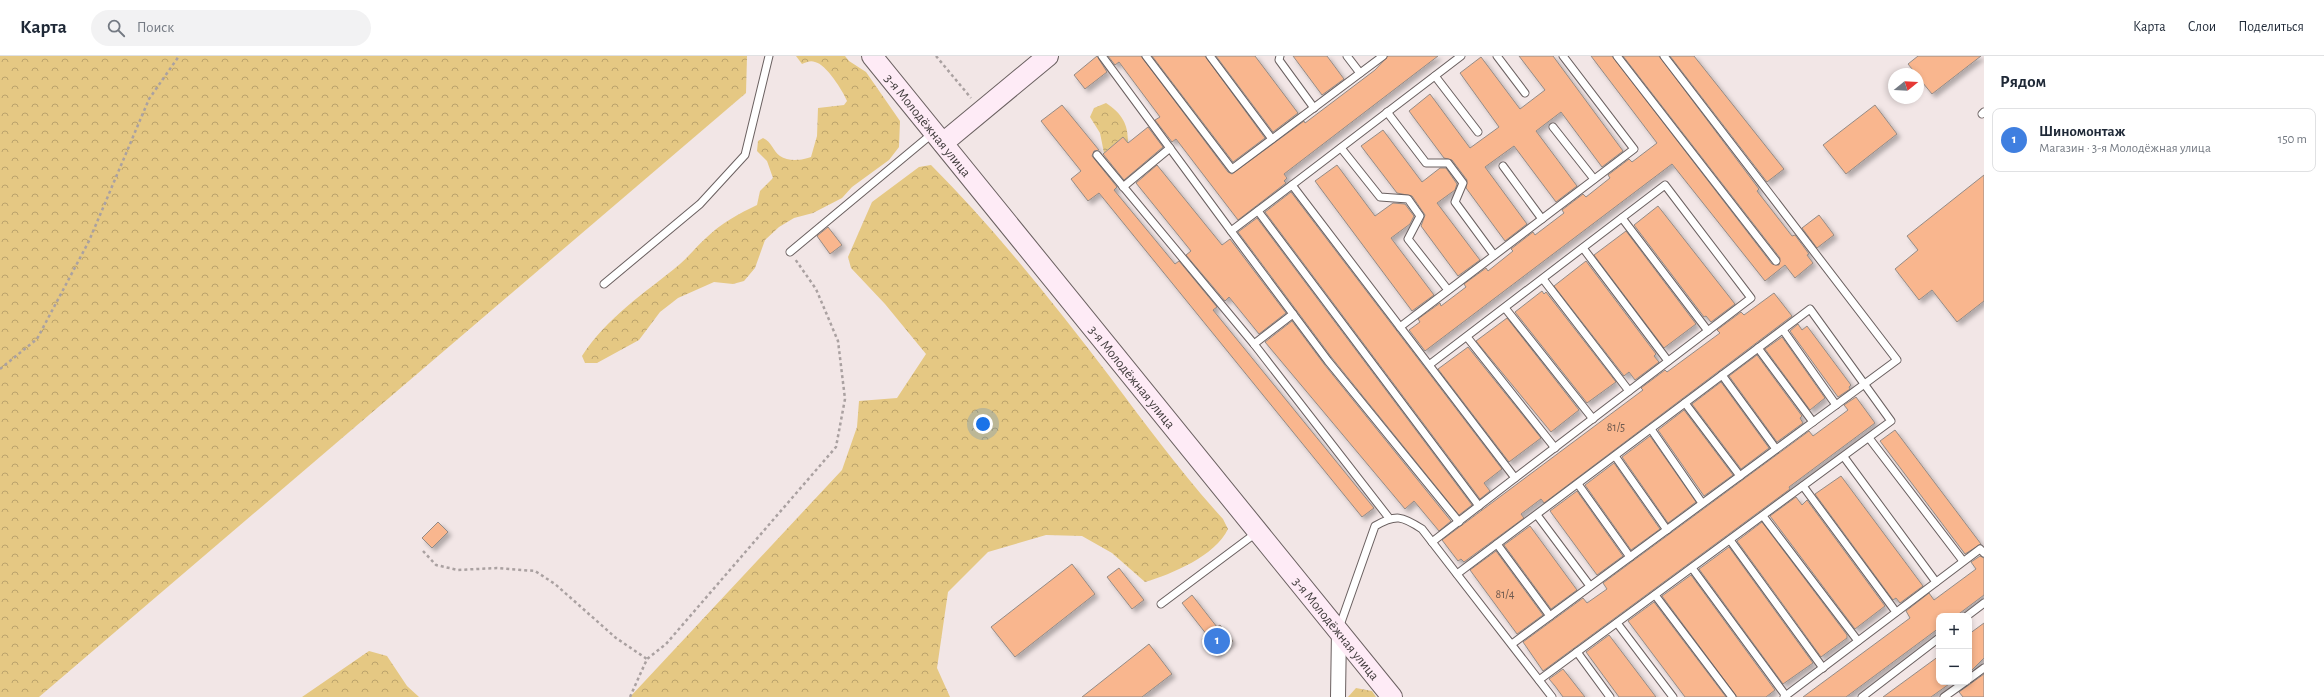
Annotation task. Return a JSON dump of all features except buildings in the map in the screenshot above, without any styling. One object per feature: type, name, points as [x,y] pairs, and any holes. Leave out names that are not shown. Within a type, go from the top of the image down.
[{"type":"main road","name":"3-я Молодёжная улица","points":[[872,56],[1392,697]]},
{"type":"main road","points":[[938,138],[981,111],[1042,58]]},
{"type":"street","points":[[1338,697],[1339,630]]},
{"type":"lane","points":[[604,284],[700,204],[745,155],[769,56]]},
{"type":"lane","points":[[1102,56],[1328,362],[1459,522]]},
{"type":"lane","points":[[1146,56],[1232,169],[1383,56]]},
{"type":"lane","points":[[1210,56],[1272,139]]},
{"type":"lane","points":[[1280,56],[1279,60],[1314,108]]},
{"type":"lane","points":[[1347,56],[1360,73]]},
{"type":"lane","points":[[1231,231],[1461,56]]},
{"type":"lane","points":[[1498,56],[1525,93]]},
{"type":"lane","points":[[1400,327],[1634,149],[1563,56]]},
{"type":"lane","points":[[1617,56],[1776,261]]},
{"type":"lane","points":[[1512,644],[1897,360],[1664,56]]},
{"type":"lane","points":[[1435,76],[1478,132]]},
{"type":"lane","points":[[1387,112],[1426,163],[1448,163],[1463,183],[1455,202],[1494,255]]},
{"type":"lane","points":[[1554,127],[1594,179]]},
{"type":"lane","points":[[790,252],[938,138]]},
{"type":"lane","points":[[1124,187],[1170,148]]},
{"type":"lane","points":[[1341,148],[1380,197],[1408,199],[1420,216],[1408,239],[1448,290]]},
{"type":"lane","points":[[1096,155],[1254,344],[1389,518]]},
{"type":"lane","points":[[1503,166],[1542,219]]},
{"type":"lane","points":[[1292,185],[1515,478]]},
{"type":"lane","points":[[1429,365],[1665,185],[1751,298],[1432,542]]},
{"type":"lane","points":[[1258,211],[1479,506]]},
{"type":"lane","points":[[1622,218],[1708,331]]},
{"type":"lane","points":[[1583,248],[1668,361]]},
{"type":"lane","points":[[1543,279],[1629,391]]},
{"type":"lane","points":[[1505,308],[1593,419]]},
{"type":"lane","points":[[1457,574],[1810,309],[1891,421],[1539,680]]},
{"type":"lane","points":[[1254,344],[1293,314]]},
{"type":"lane","points":[[1783,330],[1836,404]]},
{"type":"lane","points":[[1467,337],[1555,448]]},
{"type":"lane","points":[[1758,348],[1813,422]]},
{"type":"lane","points":[[1722,375],[1776,449]]},
{"type":"lane","points":[[1685,403],[1740,476]]},
{"type":"lane","points":[[1651,429],[1702,504]]},
{"type":"lane","points":[[1869,438],[1964,561]]},
{"type":"lane","points":[[1614,456],[1667,530]]},
{"type":"lane","points":[[1844,456],[1936,582]]},
{"type":"lane","points":[[1578,484],[1630,557]]},
{"type":"lane","points":[[1803,486],[1896,612]]},
{"type":"lane","points":[[1537,515],[1590,586]]},
{"type":"lane","points":[[1763,516],[1858,641]]},
{"type":"lane","points":[[1339,630],[1375,526],[1389,518],[1407,520],[1422,529],[1552,697]]},
{"type":"lane","points":[[1161,604],[1258,532]]},
{"type":"lane","points":[[1730,540],[1823,668]]},
{"type":"lane","points":[[1497,544],[1550,616]]},
{"type":"lane","points":[[1692,568],[1785,696],[1980,549],[1984,553]]},
{"type":"lane","points":[[1655,595],[1732,697]]},
{"type":"lane","points":[[1971,613],[1984,603]]},
{"type":"lane","points":[[1617,623],[1673,697]]},
{"type":"lane","points":[[1862,697],[1936,640]]},
{"type":"lane","points":[[1577,652],[1610,697]]},
{"type":"lane","points":[[1972,677],[1984,668]]},
{"type":"lane","points":[[1949,696],[1962,685]]},
{"type":"path","points":[[0,369],[37,339],[89,241],[149,99],[179,56]]},
{"type":"path","points":[[936,56],[981,111]]},
{"type":"path","points":[[630,697],[646,659],[666,644],[836,447],[845,399],[838,341],[816,288],[790,252]]},
{"type":"path","points":[[423,551],[436,565],[458,570],[497,568],[535,571],[555,584],[616,638],[646,659]]},
{"type":"green space","points":[[0,56],[747,56],[746,93],[39,697],[0,697]]},
{"type":"green space","points":[[796,56],[845,56],[849,61],[866,72],[900,121],[899,147],[889,160],[852,187],[842,198],[813,213],[794,218],[779,227],[765,240],[755,268],[744,281],[733,284],[714,282],[678,298],[660,312],[639,340],[597,363],[585,363],[582,356],[603,329],[615,317],[680,264],[717,228],[737,215],[757,205],[760,191],[773,178],[767,161],[757,151],[758,141],[763,138],[766,140],[783,158],[800,160],[811,157],[817,136],[818,108],[844,105],[847,101],[838,85],[824,68],[813,61],[802,64]]},
{"type":"green space","points":[[1106,103],[1120,115],[1123,120],[1127,130],[1128,143],[1123,137],[1104,153],[1100,133],[1090,117],[1094,108]]},
{"type":"green space","points":[[931,165],[979,215],[1046,295],[1193,485],[1223,519],[1228,529],[1222,539],[1203,556],[1180,569],[1145,582],[1112,553],[1082,536],[1046,535],[988,552],[948,592],[937,668],[950,697],[630,697],[842,470],[857,427],[859,401],[897,398],[926,354],[885,304],[851,268],[848,257],[872,202],[919,167]]},
{"type":"green space","points":[[369,651],[387,656],[407,686],[419,697],[302,697]]},
{"type":"green space","points":[[1356,688],[1372,691],[1376,697],[1348,697]]},
{"type":"place","name":"Шиномонтаж","points":[[1217,641]]}]
